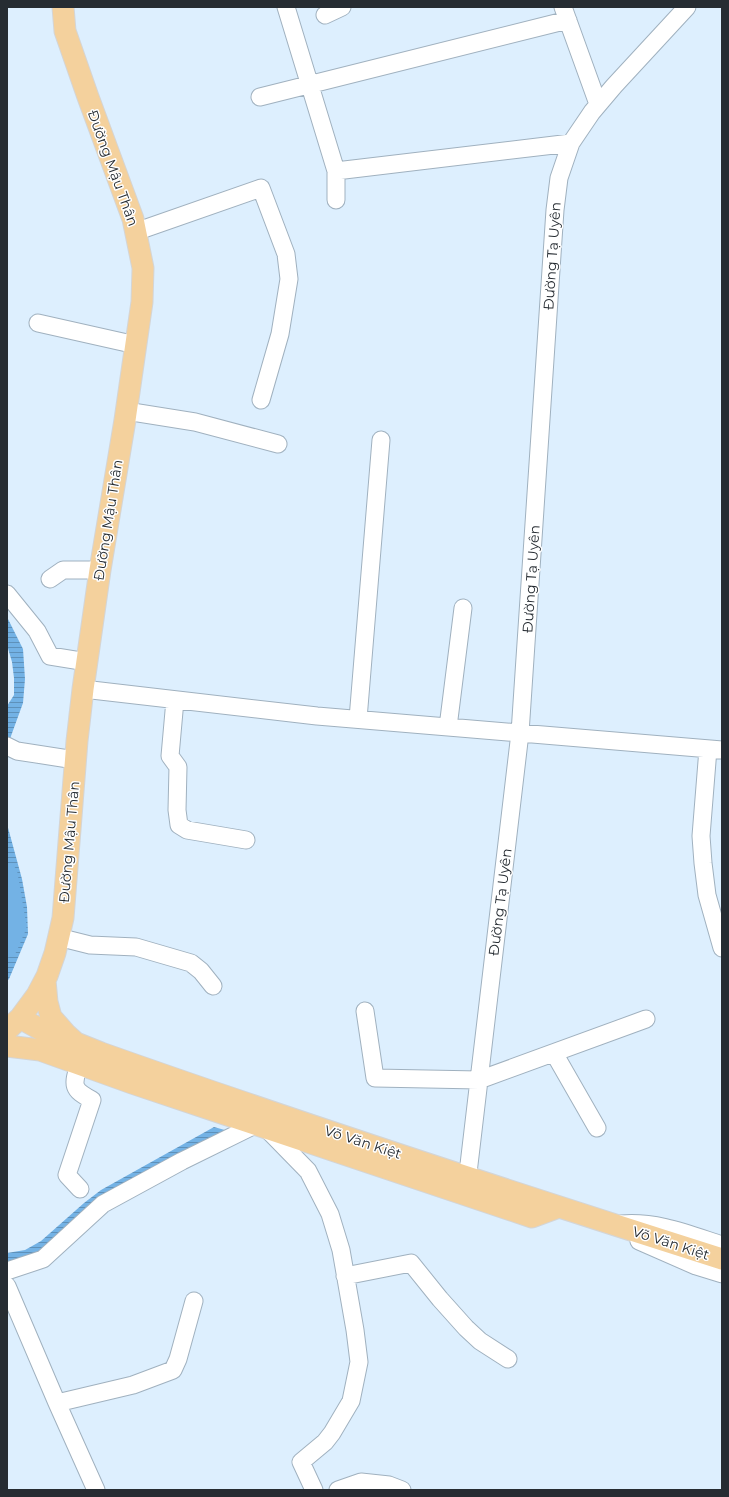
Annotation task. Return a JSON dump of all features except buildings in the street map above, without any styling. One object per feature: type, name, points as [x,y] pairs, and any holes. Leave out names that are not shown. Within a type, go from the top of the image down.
[{"type":"main road","name":"Đường Mậu Thân","points":[[14,1024],[37,995],[45,980],[55,953],[62,918],[75,760],[83,689],[142,302],[143,268],[133,219],[65,31],[63,7]]},
{"type":"main road","name":"Võ Văn Kiệt","points":[[45,980],[47,1002],[51,1017],[66,1034],[75,1056],[132,1083],[261,1126],[466,1185],[559,1207],[722,1259]]},
{"type":"main road","points":[[14,1024],[35,1049]]},
{"type":"main road","points":[[14,1024],[51,1034],[75,1056]]},
{"type":"main road","name":"Võ Văn Kiệt","points":[[7,1046],[75,1056],[101,1054],[466,1185],[532,1217],[559,1207]]},
{"type":"street","points":[[286,7],[336,171],[336,200]]},
{"type":"street","points":[[325,15],[342,7]]},
{"type":"street","name":"Đường Tạ Uyên","points":[[466,1185],[480,1080],[520,733],[555,210],[559,178],[571,143],[598,104],[687,7]]},
{"type":"street","points":[[260,97],[310,85],[566,13],[598,104]]},
{"type":"street","points":[[336,171],[571,143]]},
{"type":"street","points":[[135,232],[261,188],[286,254],[289,279],[280,334],[261,400]]},
{"type":"street","points":[[38,323],[136,345]]},
{"type":"street","points":[[126,411],[195,422],[278,444]]},
{"type":"street","points":[[358,719],[382,440]]},
{"type":"street","points":[[50,579],[63,570],[100,570]]},
{"type":"street","points":[[7,594],[37,632],[50,656],[87,662]]},
{"type":"street","points":[[448,727],[463,608]]},
{"type":"street","points":[[83,689],[358,719],[715,750],[701,836],[707,895],[722,948]]},
{"type":"street","points":[[175,700],[170,756],[178,767],[177,810],[180,825],[187,830],[246,840]]},
{"type":"street","points":[[12,748],[75,760]]},
{"type":"street","points":[[58,937],[90,945],[136,947],[185,961],[191,963],[201,971],[213,986]]},
{"type":"street","points":[[365,1010],[375,1078],[480,1080],[646,1019]]},
{"type":"street","points":[[554,1052],[597,1128]]},
{"type":"street","points":[[75,1056],[75,1089],[82,1095],[92,1100],[67,1175],[80,1189]]},
{"type":"street","points":[[7,1271],[43,1259],[103,1204],[182,1161],[261,1126],[308,1170],[330,1214],[341,1250],[355,1330],[359,1362],[351,1401],[325,1442],[301,1462],[314,1490]]},
{"type":"street","points":[[613,1224],[638,1222],[663,1226],[722,1245]]},
{"type":"street","points":[[613,1224],[637,1241],[696,1266],[722,1274]]},
{"type":"street","points":[[345,1276],[411,1263],[466,1328],[480,1341],[508,1359]]},
{"type":"street","points":[[7,1286],[96,1490]]},
{"type":"street","points":[[57,1403],[133,1385],[173,1370],[178,1359],[194,1301]]},
{"type":"street","points":[[338,1490],[361,1482],[389,1485],[402,1490]]},
{"type":"water","points":[[7,617],[23,649],[25,679],[23,703],[7,747],[7,706],[14,695],[14,678],[12,662],[7,645]]},
{"type":"water","points":[[7,824],[22,879],[27,907],[28,934],[7,981],[7,950],[12,934],[12,913],[7,873]]},
{"type":"water","points":[[214,1127],[232,1132],[205,1145],[42,1254],[7,1265],[7,1253],[25,1250],[41,1241],[101,1190]]},
{"type":"waterway","points":[[7,874],[16,926],[7,947]]}]
